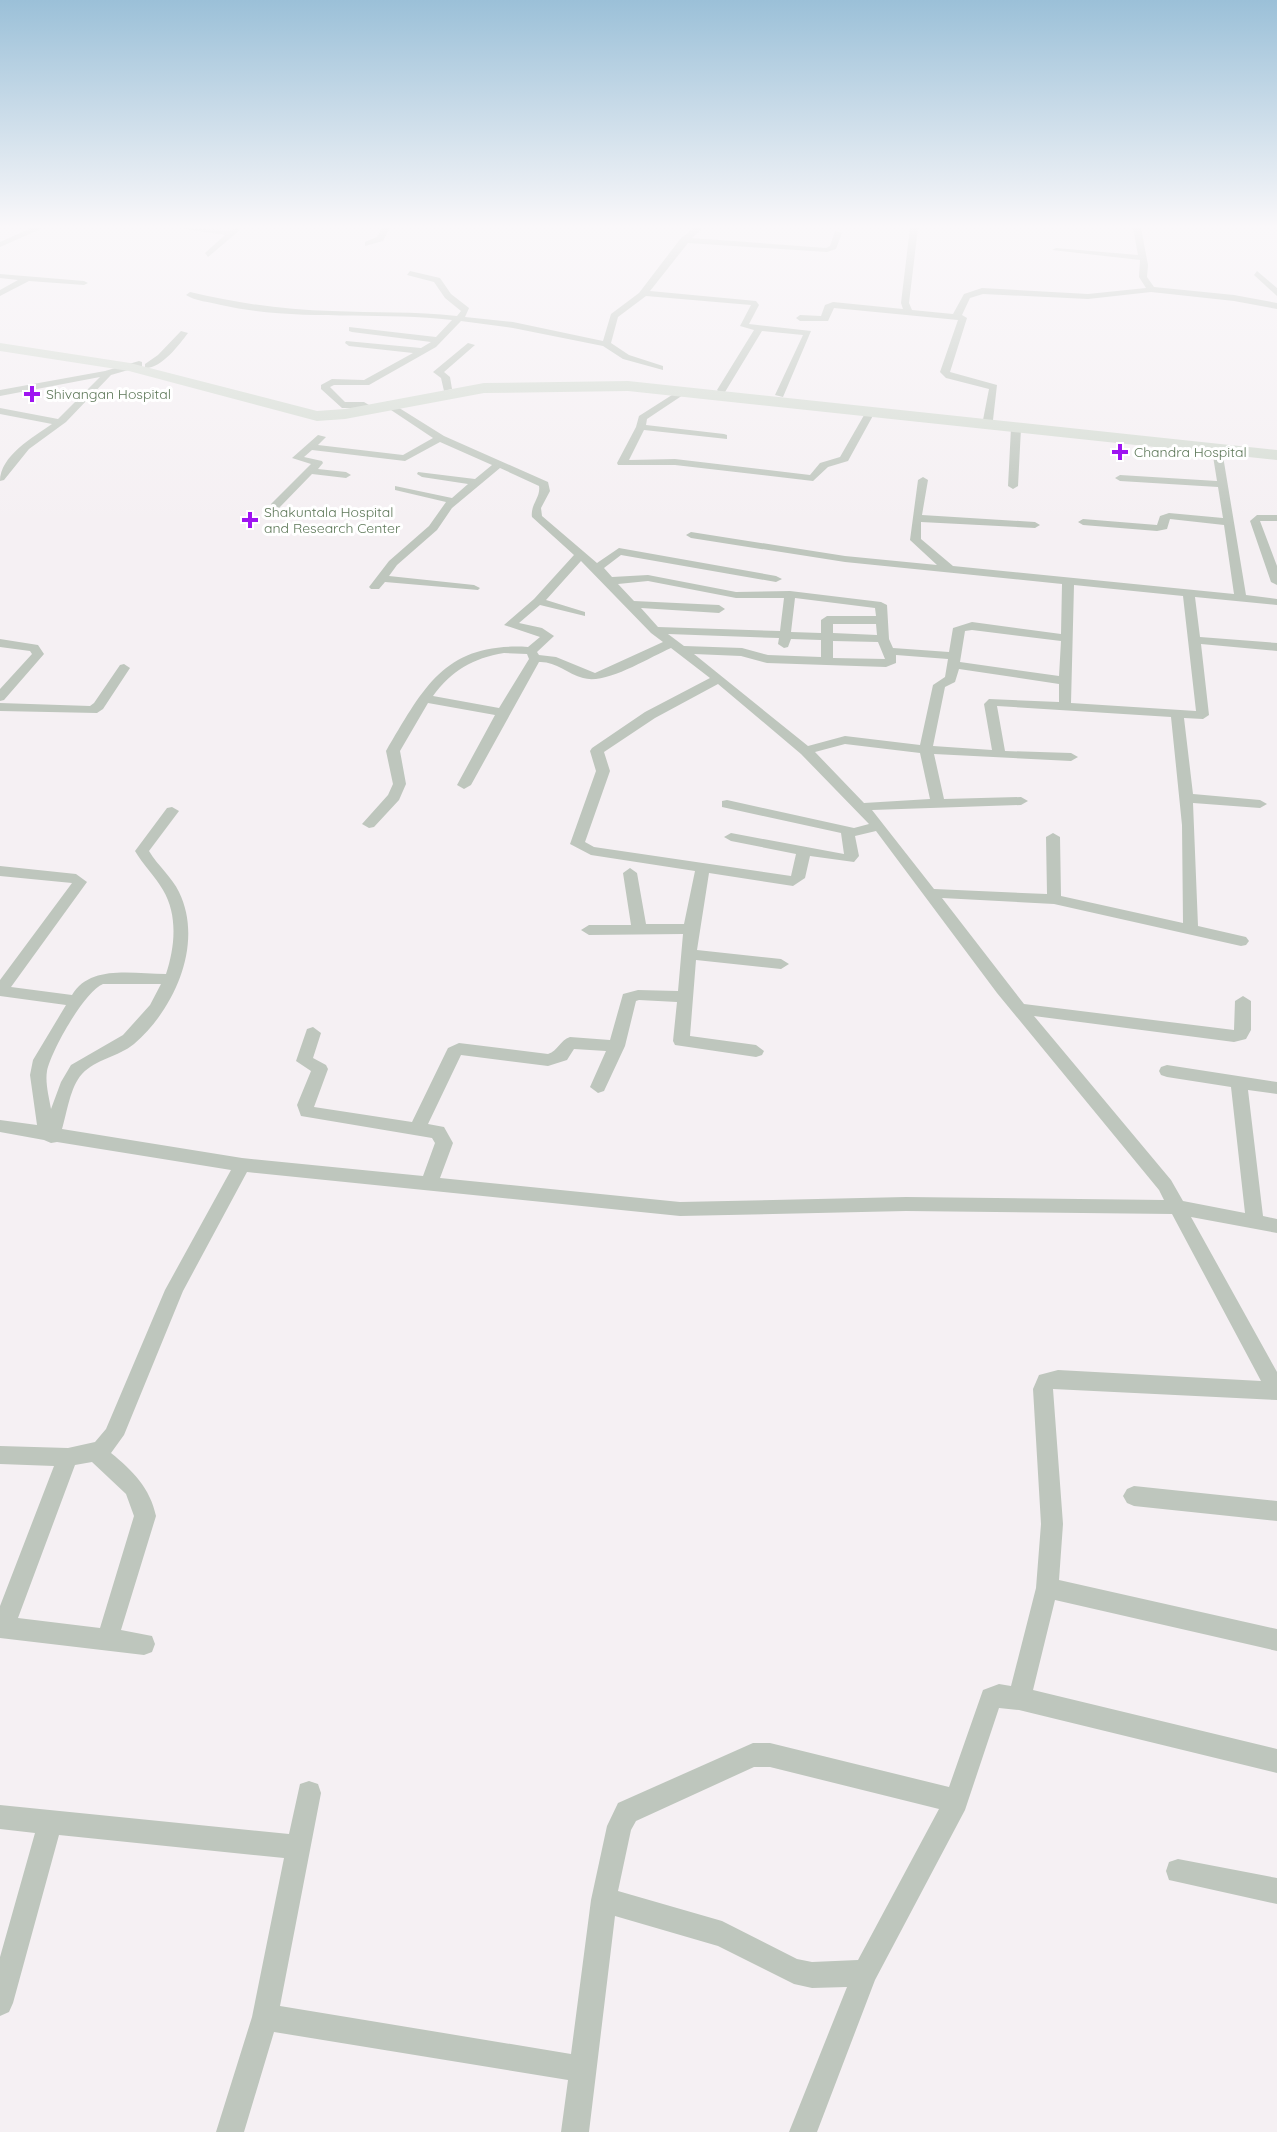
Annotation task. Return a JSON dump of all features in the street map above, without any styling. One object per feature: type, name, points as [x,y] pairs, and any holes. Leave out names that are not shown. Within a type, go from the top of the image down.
[{"type":"highway","points":[[0,342],[98,354],[302,409],[328,411],[447,389],[500,383],[582,379],[656,383],[780,395],[988,420],[1277,449]]},
{"type":"highway","points":[[0,347],[139,366],[232,396],[317,416],[345,414],[388,404],[484,388],[526,385],[618,386],[1277,455]]},
{"type":"street","points":[[364,405],[342,405],[324,387],[332,382],[366,383],[423,351],[450,327]]},
{"type":"street","points":[[521,327],[606,344],[626,357],[660,368]]},
{"type":"street","points":[[606,344],[611,327]]},
{"type":"street","points":[[961,327],[945,372],[949,376],[994,387],[988,420]]},
{"type":"street","points":[[399,328],[442,337]]},
{"type":"street","points":[[722,390],[759,328],[808,333],[780,395]]},
{"type":"street","points":[[352,330],[442,337]]},
{"type":"street","points":[[0,393],[38,384],[107,375],[139,366],[161,357],[184,333]]},
{"type":"street","points":[[349,342],[423,351]]},
{"type":"street","points":[[447,389],[445,377],[438,372],[471,345]]},
{"type":"street","points":[[0,478],[25,447],[59,422],[107,375]]},
{"type":"street","points":[[683,391],[642,418],[641,427],[622,463],[675,462],[813,478],[824,465],[843,459],[870,412]]},
{"type":"street","points":[[388,404],[440,438],[544,484],[545,491],[536,508],[537,517],[556,536],[597,568],[655,630],[718,678],[806,751],[879,826],[1022,1010],[1164,1185],[1277,1390]]},
{"type":"street","points":[[0,411],[59,422]]},
{"type":"street","points":[[641,427],[724,437]]},
{"type":"street","points":[[1013,486],[1016,428]]},
{"type":"street","points":[[275,506],[318,462],[297,458],[321,436]]},
{"type":"street","points":[[309,447],[371,456],[405,458],[440,438]]},
{"type":"street","points":[[1217,450],[1241,599]]},
{"type":"street","points":[[474,588],[377,583],[434,528],[453,501],[500,464]]},
{"type":"street","points":[[310,471],[346,475]]},
{"type":"street","points":[[422,474],[476,482]]},
{"type":"street","points":[[1120,478],[1221,484]]},
{"type":"street","points":[[923,480],[915,518],[916,543],[950,570]]},
{"type":"street","points":[[399,488],[453,501]]},
{"type":"street","points":[[1083,522],[1158,528],[1164,526],[1164,518],[1168,516],[1229,522]]},
{"type":"street","points":[[915,518],[1035,525]]},
{"type":"street","points":[[1277,518],[1257,518],[1255,520],[1277,582]]},
{"type":"street","points":[[691,535],[783,565]]},
{"type":"street","points":[[597,568],[619,550],[783,565],[950,570],[1277,602]]},
{"type":"street","points":[[464,785],[533,655],[547,638],[546,634],[510,625],[538,601],[581,554]]},
{"type":"street","points":[[768,593],[783,565]]},
{"type":"street","points":[[369,824],[398,791],[400,777],[393,761],[393,751],[437,681],[450,667],[462,660],[503,649],[554,660],[586,675],[597,677],[676,646],[742,652],[767,659],[889,663],[892,660],[883,639],[882,607],[878,605],[790,594],[736,595],[648,578],[610,581]]},
{"type":"street","points":[[1065,705],[1068,582]]},
{"type":"street","points":[[782,659],[790,594]]},
{"type":"street","points":[[999,754],[990,704],[999,701],[1203,715],[1189,594]]},
{"type":"street","points":[[538,601],[581,614]]},
{"type":"street","points":[[632,604],[719,609]]},
{"type":"street","points":[[826,661],[829,619],[883,620]]},
{"type":"street","points":[[938,803],[926,749],[939,685],[950,681],[959,628],[965,626],[1067,638]]},
{"type":"street","points":[[655,630],[883,639]]},
{"type":"street","points":[[1196,640],[1277,646]]},
{"type":"street","points":[[0,643],[34,648],[38,654],[0,697]]},
{"type":"street","points":[[888,651],[954,660],[1066,681]]},
{"type":"street","points":[[0,707],[92,710],[99,706],[124,668]]},
{"type":"street","points":[[718,678],[650,715],[597,751],[603,771],[577,844],[591,851],[793,881],[798,878],[804,852]]},
{"type":"street","points":[[427,699],[503,712]]},
{"type":"street","points":[[1177,712],[1189,825],[1191,931]]},
{"type":"street","points":[[806,751],[834,741],[845,740],[926,749],[1071,757]]},
{"type":"street","points":[[1186,798],[1260,804]]},
{"type":"street","points":[[859,807],[1021,801]]},
{"type":"street","points":[[727,804],[850,831],[879,826]]},
{"type":"street","points":[[52,1133],[74,1073],[84,1064],[133,1036],[149,1020],[171,979],[180,948],[179,915],[172,893],[142,852],[172,811]]},
{"type":"street","points":[[731,837],[849,859],[852,856],[846,835],[850,831]]},
{"type":"street","points":[[1053,837],[1054,899]]},
{"type":"street","points":[[703,868],[692,929],[681,1041],[756,1051]]},
{"type":"street","points":[[0,871],[76,879],[80,882],[0,991],[75,1001]]},
{"type":"street","points":[[630,873],[639,930]]},
{"type":"street","points":[[930,893],[1054,899],[1242,941]]},
{"type":"street","points":[[589,930],[692,929]]},
{"type":"street","points":[[690,954],[781,964]]},
{"type":"street","points":[[52,1133],[44,1123],[38,1075],[41,1060],[75,1001],[91,983],[101,979],[171,979]]},
{"type":"street","points":[[598,1087],[617,1046],[629,998],[638,995],[685,997]]},
{"type":"street","points":[[1022,1010],[1234,1036],[1240,1035],[1243,1030],[1243,1001]]},
{"type":"street","points":[[314,1033],[304,1061],[320,1069],[305,1105],[307,1112],[418,1127],[438,1132],[443,1137],[444,1143],[429,1184]]},
{"type":"street","points":[[418,1127],[454,1052],[459,1049],[548,1060],[561,1056],[570,1043],[617,1046]]},
{"type":"street","points":[[1167,1071],[1276,1088]]},
{"type":"street","points":[[1239,1084],[1255,1221]]},
{"type":"street","points":[[0,1126],[242,1165],[680,1209],[906,1204],[1177,1207],[1277,1226]]},
{"type":"street","points":[[0,1455],[68,1457],[105,1447],[114,1435],[174,1290],[242,1165]]},
{"type":"street","points":[[1020,1698],[1047,1588],[1052,1524],[1043,1389],[1046,1381],[1058,1379],[1277,1390]]},
{"type":"street","points":[[95,1451],[140,1493],[145,1516],[106,1640]]},
{"type":"street","points":[[68,1457],[2,1627],[144,1644]]},
{"type":"street","points":[[1134,1496],[1277,1511]]},
{"type":"street","points":[[1047,1588],[1277,1640]]},
{"type":"street","points":[[803,2132],[865,1973],[956,1801],[973,1758],[991,1698],[999,1696],[1020,1698],[1277,1761]]},
{"type":"street","points":[[575,2132],[604,1900],[619,1826],[627,1812],[753,1755],[770,1755],[956,1801]]},
{"type":"street","points":[[230,2132],[266,2017],[309,1793]]},
{"type":"street","points":[[0,1817],[297,1847]]},
{"type":"street","points":[[0,2003],[51,1821]]},
{"type":"street","points":[[1178,1871],[1277,1891]]},
{"type":"street","points":[[604,1900],[722,1934],[794,1971],[812,1975],[865,1973]]},
{"type":"street","points":[[266,2017],[583,2069]]},
{"type":"place","name":"Shivangan Hospital","points":[[32,394]]},
{"type":"place","name":"Chandra Hospital","points":[[1120,452]]},
{"type":"place","name":"Shakuntala Hospital and Research Center","points":[[250,520]]}]
